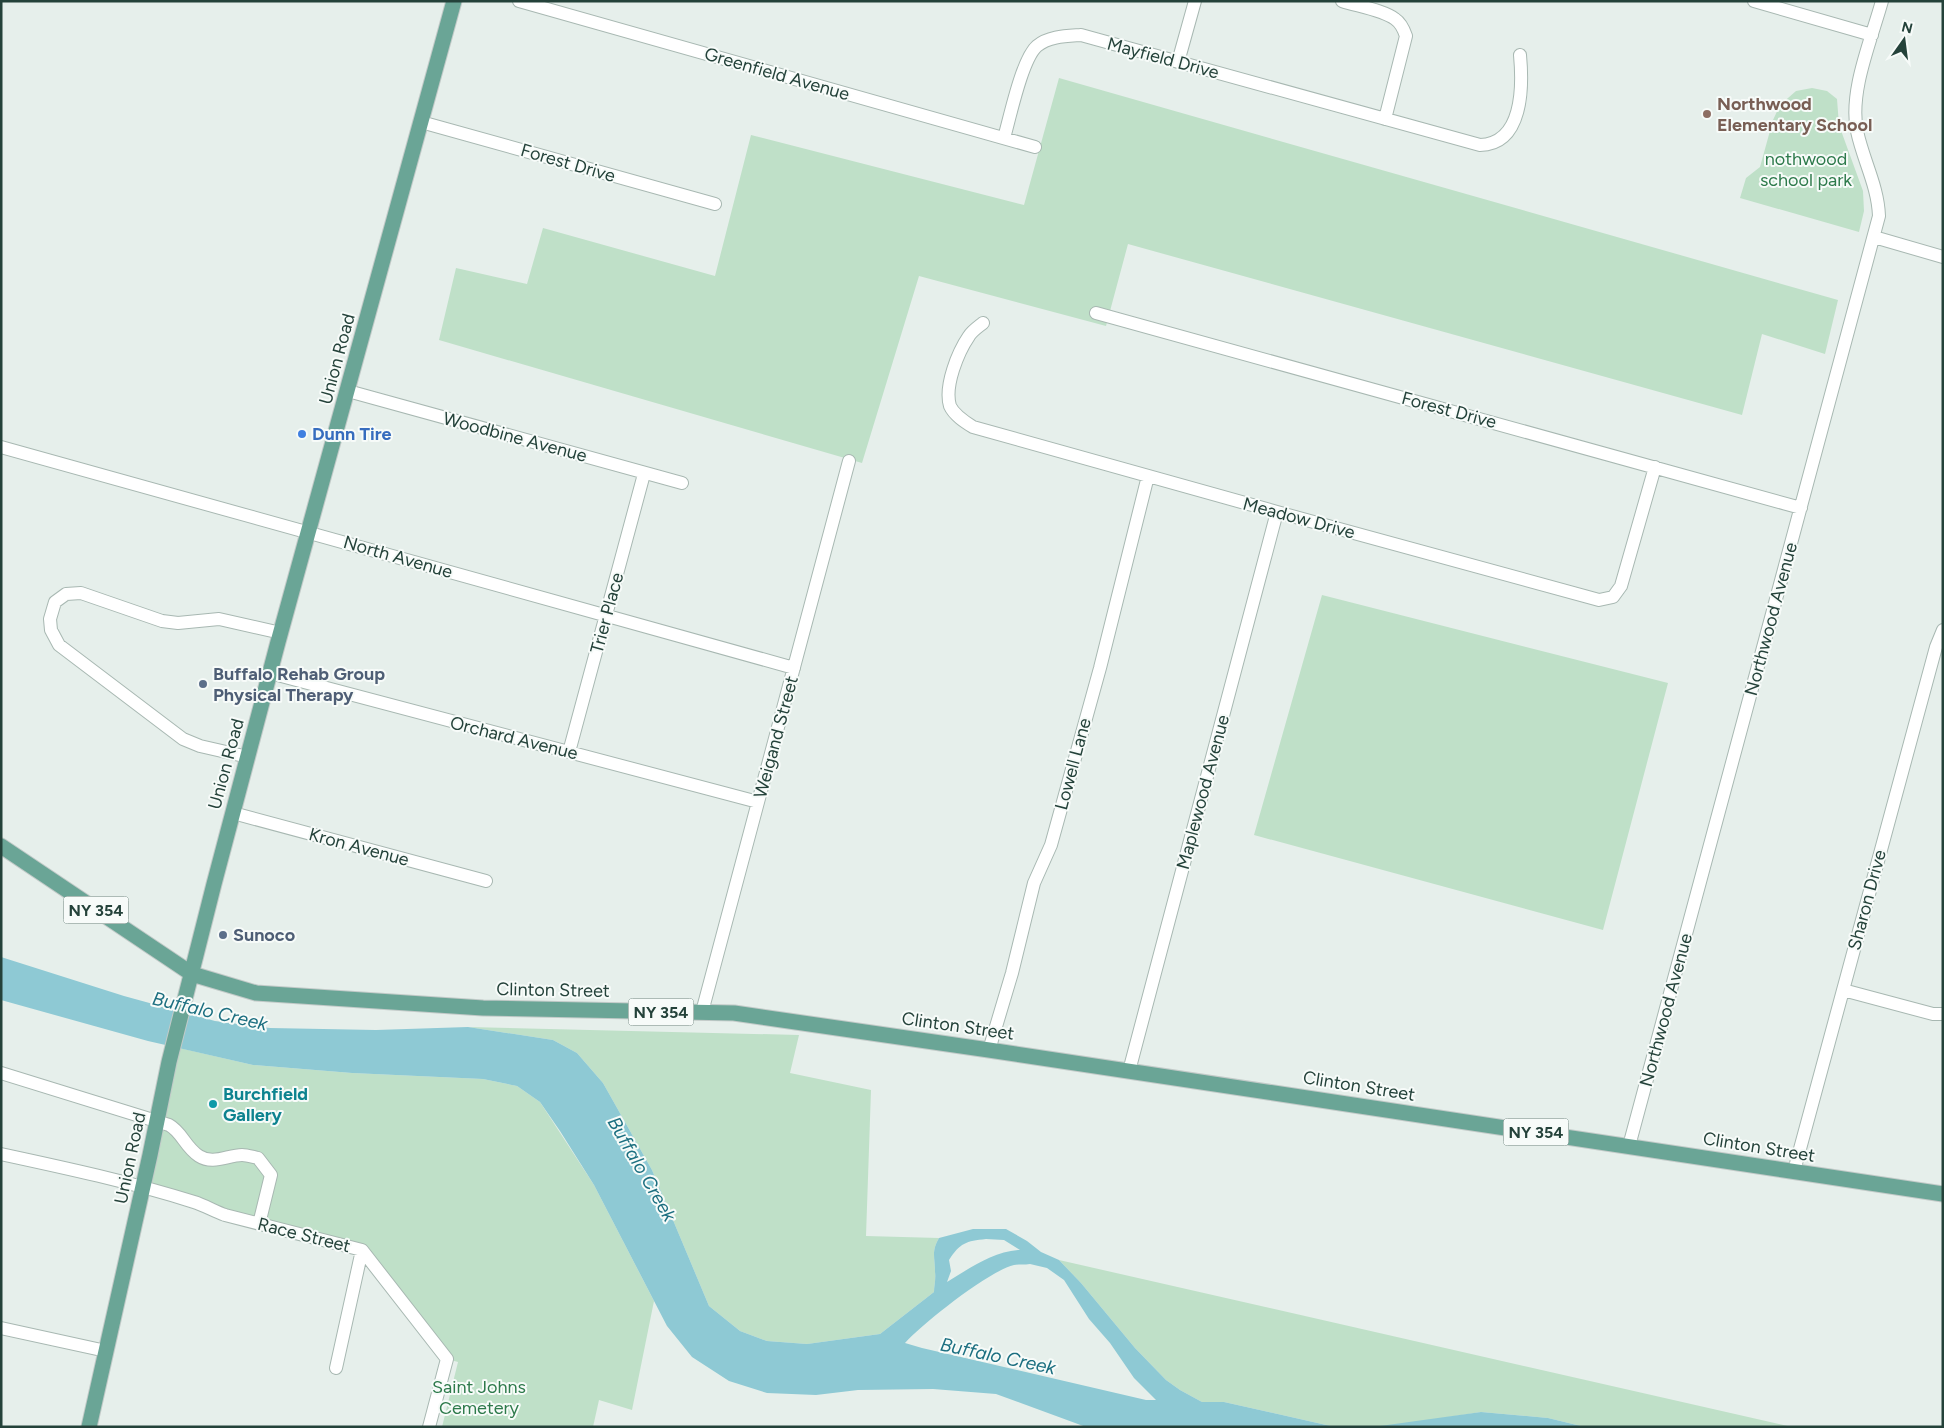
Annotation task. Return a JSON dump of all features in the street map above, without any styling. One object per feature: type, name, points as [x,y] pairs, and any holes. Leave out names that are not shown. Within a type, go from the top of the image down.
[{"type":"main road","name":"Union Road","points":[[89,1427],[158,1121],[169,1062],[270,673],[454,1]]},
{"type":"main road","name":"Clinton Street","points":[[1,846],[192,974],[256,993],[483,1008],[734,1013],[1943,1194]]},
{"type":"street","name":"Greenfield Avenue","points":[[519,1],[1035,147]]},
{"type":"street","points":[[1178,62],[1195,1]]},
{"type":"street","points":[[1342,1],[1396,19],[1404,29],[1406,36],[1385,119]]},
{"type":"street","points":[[1754,1],[1770,3],[1872,35]]},
{"type":"street","name":"Northwood Avenue","points":[[1629,1146],[1879,216],[1878,201],[1857,131],[1855,110],[1857,90],[1882,1]]},
{"type":"street","name":"Mayfield Drive","points":[[1004,138],[1028,58],[1036,47],[1046,41],[1064,36],[1082,35],[1480,145],[1497,142],[1512,127],[1523,82],[1520,55]]},
{"type":"street","name":"Forest Drive","points":[[421,122],[715,204]]},
{"type":"street","points":[[1874,238],[1943,256]]},
{"type":"street","name":"Forest Drive","points":[[1096,312],[1801,508]]},
{"type":"street","name":"Meadow Drive","points":[[983,323],[970,334],[956,360],[950,387],[950,406],[960,419],[973,427],[1598,600],[1612,597],[1621,586],[1655,467]]},
{"type":"street","name":"Woodbine Avenue","points":[[348,391],[682,483]]},
{"type":"street","name":"North Avenue","points":[[1,447],[794,668]]},
{"type":"street","name":"Weigand Street","points":[[702,1012],[849,462]]},
{"type":"street","name":"Trier Place","points":[[569,752],[644,474]]},
{"type":"street","name":"Lowell Lane","points":[[989,1050],[1012,973],[1034,883],[1051,845],[1100,668],[1148,476]]},
{"type":"street","name":"Maplewood Avenue","points":[[1129,1071],[1277,512]]},
{"type":"street","points":[[248,757],[200,746],[184,739],[59,645],[51,630],[50,619],[55,602],[66,594],[81,593],[162,622],[178,623],[219,619],[281,633]]},
{"type":"street","name":"Sharon Drive","points":[[1794,1171],[1936,647],[1943,630]]},
{"type":"street","name":"Orchard Avenue","points":[[270,673],[758,802]]},
{"type":"street","name":"Kron Avenue","points":[[233,813],[486,881]]},
{"type":"street","points":[[1843,990],[1932,1014],[1943,1014]]},
{"type":"street","points":[[1,1073],[158,1121],[174,1128],[187,1147],[201,1158],[219,1160],[241,1155],[258,1158],[271,1176],[259,1224]]},
{"type":"street","name":"Race Street","points":[[1,1154],[143,1186],[197,1203],[225,1215],[362,1250],[448,1359],[429,1427]]},
{"type":"street","points":[[336,1368],[362,1250]]},
{"type":"street","points":[[1,1328],[106,1351]]},
{"type":"green space","points":[[1059,78],[1838,300],[1825,354],[1762,334],[1742,415],[1128,244],[1106,326],[919,276],[862,463],[439,340],[456,268],[527,284],[543,228],[715,276],[751,135],[1024,205]]},
{"type":"green space","name":"nothwood school park","points":[[1812,88],[1827,91],[1837,99],[1839,125],[1863,191],[1864,211],[1859,232],[1740,198],[1746,178],[1760,167],[1773,120],[1780,105],[1796,91]]},
{"type":"green space","points":[[1322,595],[1668,683],[1603,930],[1254,835]]},
{"type":"green space","points":[[468,1027],[799,1035],[790,1073],[871,1090],[866,1236],[939,1238],[934,1251],[934,1292],[880,1334],[807,1344],[767,1341],[740,1331],[709,1306],[652,1170],[603,1083],[577,1053],[553,1040]]},
{"type":"green space","name":"Saint Johns Cemetery","points":[[175,1047],[253,1065],[352,1073],[483,1079],[517,1086],[540,1102],[594,1185],[654,1301],[632,1410],[599,1400],[593,1427],[442,1427],[458,1362],[447,1359],[362,1250],[143,1186]]},
{"type":"green space","points":[[1059,1260],[1792,1427],[1585,1427],[1548,1418],[1481,1412],[1404,1424],[1373,1427],[1335,1427],[1224,1402],[1202,1402],[1166,1380],[1135,1348],[1081,1283]]},
{"type":"water","name":"Buffalo Creek","points":[[1,957],[124,996],[215,1021],[270,1028],[376,1030],[468,1027],[553,1040],[577,1053],[603,1083],[652,1170],[709,1306],[740,1331],[767,1341],[807,1344],[880,1334],[934,1292],[934,1251],[939,1238],[973,1229],[1006,1229],[1027,1241],[1041,1252],[1059,1260],[1081,1283],[1135,1348],[1166,1380],[1180,1390],[1202,1402],[1224,1402],[1335,1427],[1086,1427],[996,1394],[933,1389],[858,1390],[816,1395],[767,1393],[729,1381],[692,1357],[667,1326],[594,1185],[540,1102],[517,1086],[483,1079],[352,1073],[253,1065],[148,1041],[1,1000]],"holes":[[[986,1239],[1004,1240],[1020,1250],[1001,1253],[973,1266],[947,1282],[951,1271],[949,1260],[960,1246],[968,1242]],[[1030,1264],[1047,1268],[1064,1280],[1089,1319],[1110,1343],[1134,1378],[1156,1400],[1146,1400],[905,1343],[941,1311],[973,1287],[1003,1269],[1014,1265]]]},
{"type":"water","points":[[1481,1412],[1548,1418],[1585,1427],[1373,1427]]},
{"type":"place","name":"Northwood Elementary School","points":[[1707,114]]},
{"type":"place","name":"Dunn Tire","points":[[302,434]]},
{"type":"place","name":"Buffalo Rehab Group Physical Therapy","points":[[203,684]]},
{"type":"place","name":"Sunoco","points":[[223,935]]},
{"type":"place","name":"Burchfield Gallery","points":[[213,1104]]}]
